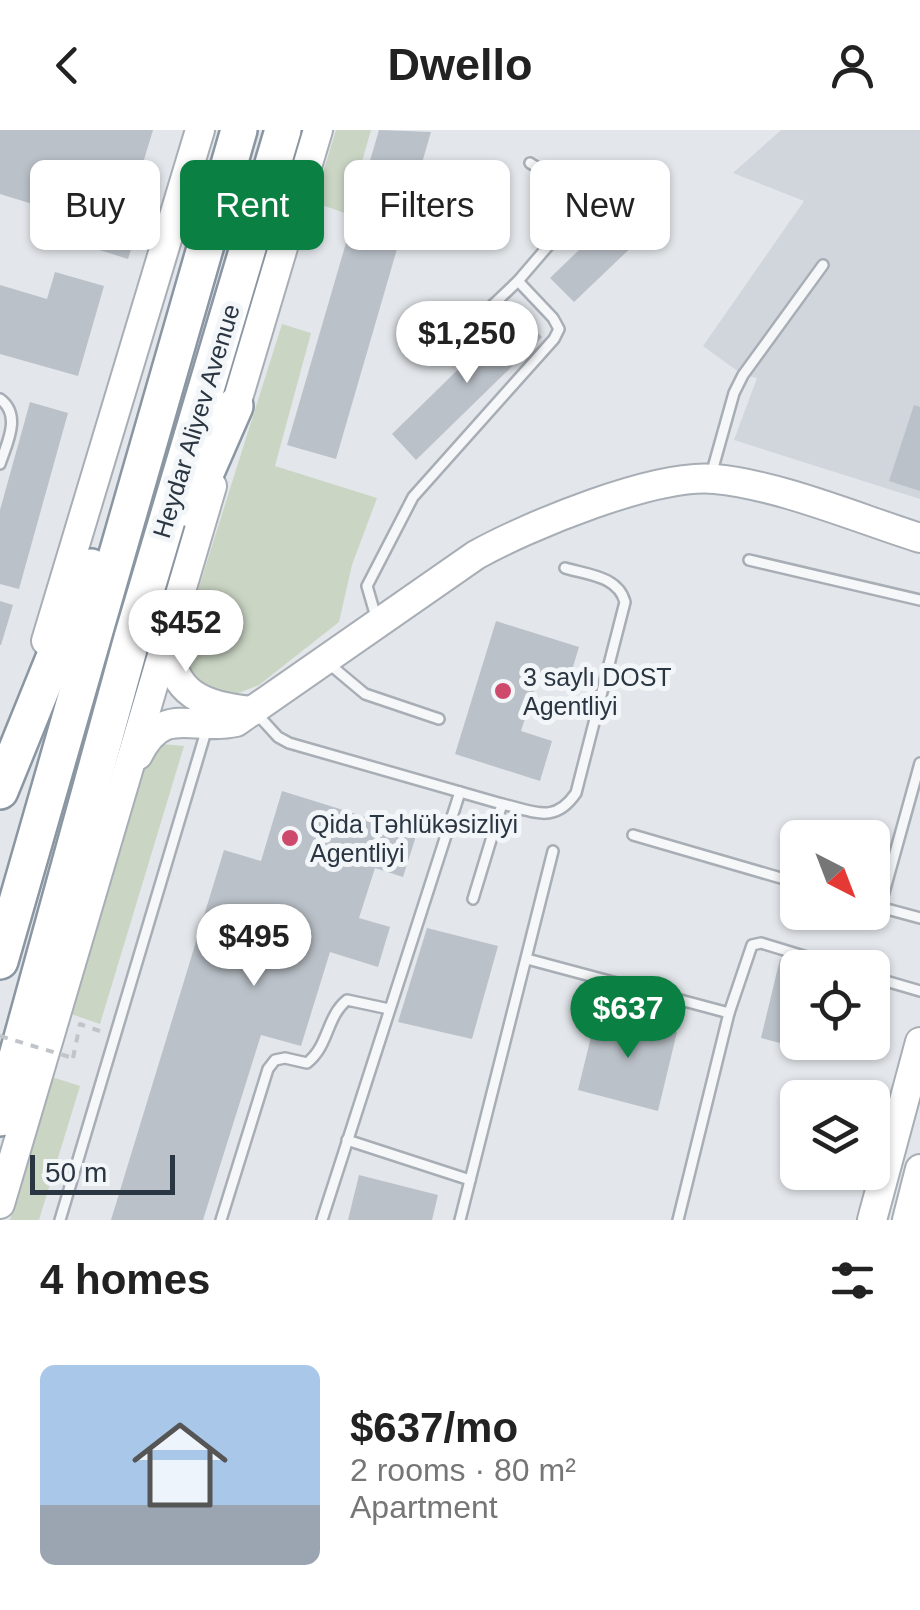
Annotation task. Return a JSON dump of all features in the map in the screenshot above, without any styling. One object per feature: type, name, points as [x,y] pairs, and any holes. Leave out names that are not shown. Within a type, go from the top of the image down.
[{"type":"highway","name":"Heydar Aliyev Avenue","points":[[0,961],[240,130]]},
{"type":"highway","name":"Heydar Aliyev Avenue","points":[[0,1118],[132,638],[283,130]]},
{"type":"highway","points":[[0,791],[158,404]]},
{"type":"highway","points":[[132,638],[235,406]]},
{"type":"main road","points":[[0,791],[200,130]]},
{"type":"main road","points":[[0,1204],[318,130]]},
{"type":"main road","points":[[124,782],[142,746],[159,726],[181,721],[208,726],[236,722],[513,534],[611,500],[686,480],[711,478],[776,492],[920,538]]},
{"type":"main road","points":[[172,619],[172,668],[186,688],[210,704],[255,712]]},
{"type":"main road","points":[[872,1220],[920,1045]]},
{"type":"main road","points":[[907,1220],[920,1169]]},
{"type":"lane","points":[[411,336],[453,335],[477,320],[545,250]]},
{"type":"lane","points":[[711,478],[734,392],[743,374],[823,265]]},
{"type":"lane","points":[[380,624],[367,586],[412,497],[554,339],[559,328],[518,282]]},
{"type":"lane","points":[[0,399],[12,412],[12,424],[0,464]]},
{"type":"lane","points":[[749,560],[920,600]]},
{"type":"lane","points":[[255,712],[288,743],[551,815],[566,808],[576,793],[625,602],[621,588],[614,583],[564,568]]},
{"type":"lane","points":[[326,661],[366,694],[439,720]]},
{"type":"lane","points":[[60,1220],[208,726]]},
{"type":"lane","points":[[890,860],[920,763]]},
{"type":"lane","points":[[322,1220],[460,792]]},
{"type":"lane","points":[[473,899],[502,804]]},
{"type":"lane","points":[[632,835],[780,878]]},
{"type":"lane","points":[[460,1220],[552,851]]},
{"type":"lane","points":[[890,910],[920,918]]},
{"type":"lane","points":[[678,1220],[730,1013],[752,945],[760,942],[786,950]]},
{"type":"lane","points":[[526,959],[730,1013]]},
{"type":"lane","points":[[890,982],[920,991]]},
{"type":"lane","points":[[221,1220],[268,1069],[275,1060],[307,1063],[318,1054],[336,1010],[347,1000],[389,1010]]},
{"type":"lane","points":[[347,1140],[470,1180]]},
{"type":"path","points":[[0,1036],[72,1058],[80,1024],[114,1036]]},
{"type":"shaded area","points":[[781,130],[920,130],[920,499],[734,440],[757,378],[743,375],[703,346],[804,201],[733,173]]},
{"type":"green space","points":[[336,130],[371,130],[362,160],[344,160],[344,213],[324,206],[324,169]]},
{"type":"green space","points":[[282,324],[311,333],[275,466],[377,498],[352,565],[339,622],[259,685],[231,696],[210,688],[191,674],[181,644]]},
{"type":"green space","points":[[162,744],[184,746],[100,1024],[71,1014],[145,764],[151,751]]},
{"type":"green space","points":[[52,1077],[80,1086],[39,1220],[10,1220]]},
{"type":"building","points":[[0,130],[153,130],[144,160],[30,160],[30,203],[0,194]]},
{"type":"building","points":[[379,130],[431,132],[423,160],[370,160]]},
{"type":"building","points":[[99,250],[131,250],[128,259]]},
{"type":"building","points":[[344,250],[397,250],[336,459],[287,445]]},
{"type":"building","points":[[579,250],[628,250],[574,302],[550,278]]},
{"type":"building","points":[[55,272],[104,286],[78,376],[0,354],[0,285],[47,299]]},
{"type":"building","points":[[517,312],[542,337],[416,460],[392,434]]},
{"type":"building","points":[[30,402],[68,413],[19,589],[0,584],[0,510]]},
{"type":"building","points":[[914,405],[920,407],[920,491],[889,481]]},
{"type":"building","points":[[0,601],[13,605],[1,645],[0,645]]},
{"type":"building","points":[[496,621],[579,647],[566,690],[537,681],[521,731],[552,741],[540,781],[455,754]]},
{"type":"building","points":[[282,791],[417,833],[403,877],[375,868],[359,918],[390,927],[378,967],[330,952],[301,1046],[261,1035],[203,1220],[111,1220],[224,850],[261,861]]},
{"type":"building","points":[[427,928],[498,946],[472,1039],[398,1022]]},
{"type":"building","points":[[780,959],[780,1043],[761,1038]]},
{"type":"building","points":[[597,1012],[677,1032],[658,1111],[578,1090]]},
{"type":"building","points":[[359,1175],[438,1195],[432,1220],[348,1220]]},
{"type":"place","name":"3 saylı DOST Agentliyi","points":[[503,691]]},
{"type":"place","name":"Qida Təhlükəsizliyi Agentliyi","points":[[290,838]]}]
